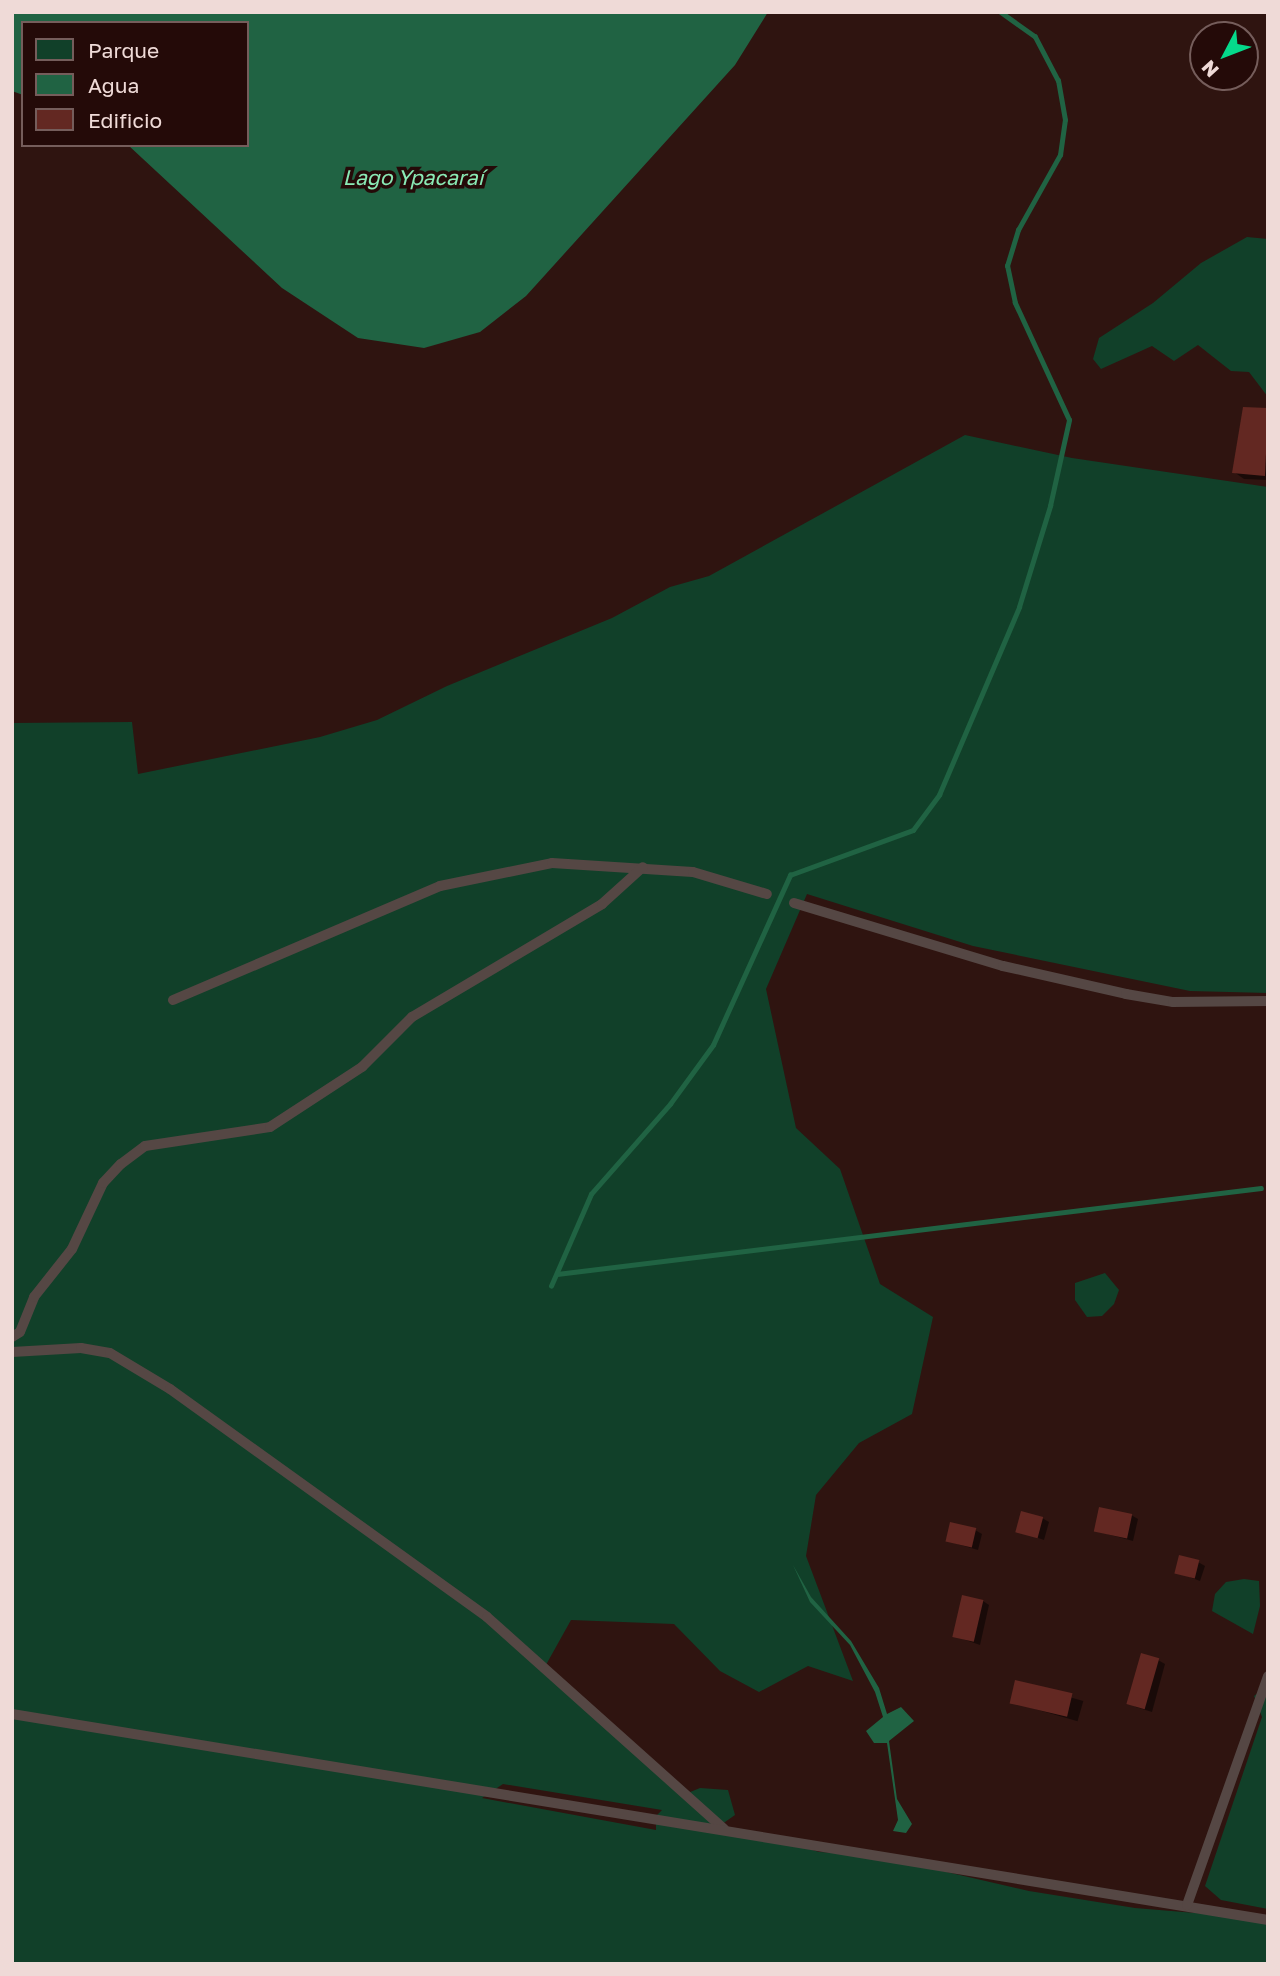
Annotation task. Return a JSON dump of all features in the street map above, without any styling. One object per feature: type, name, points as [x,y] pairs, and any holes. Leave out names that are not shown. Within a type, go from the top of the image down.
[{"type":"lane","points":[[173,1000],[440,886],[552,863],[693,872],[766,894]]},
{"type":"lane","points":[[12,1337],[20,1332],[34,1297],[72,1249],[103,1184],[145,1146],[271,1127],[362,1068],[412,1017],[602,904],[643,867]]},
{"type":"lane","points":[[794,903],[1003,966],[1126,994],[1172,1002],[1268,1001]]},
{"type":"lane","points":[[12,1352],[81,1348],[110,1353],[170,1389],[487,1617],[724,1829]]},
{"type":"lane","points":[[1187,1905],[1268,1676]]},
{"type":"lane","points":[[12,1714],[1268,1920]]},
{"type":"green space","points":[[1247,237],[1268,239],[1268,397],[1249,372],[1231,371],[1198,345],[1174,361],[1152,346],[1101,369],[1093,359],[1099,338],[1153,303],[1201,263]]},
{"type":"green space","points":[[965,435],[1072,458],[1268,487],[1268,993],[1190,991],[973,946],[807,894],[766,989],[796,1128],[840,1169],[880,1284],[933,1317],[912,1414],[859,1443],[816,1495],[806,1556],[853,1681],[808,1666],[759,1692],[720,1671],[674,1624],[571,1620],[542,1672],[683,1795],[700,1788],[728,1790],[735,1815],[715,1829],[741,1829],[819,1852],[873,1855],[1029,1891],[1135,1908],[1268,1919],[1268,1964],[12,1964],[12,723],[132,722],[138,774],[320,737],[377,720],[447,686],[612,618],[670,587],[709,576]],"holes":[[[503,1784],[662,1810],[656,1816],[656,1830],[482,1798]]]},
{"type":"green space","points":[[1105,1273],[1119,1290],[1114,1304],[1102,1316],[1087,1317],[1075,1300],[1075,1283]]},
{"type":"green space","points":[[1244,1579],[1259,1581],[1260,1606],[1253,1634],[1212,1611],[1215,1594],[1226,1582]]},
{"type":"green space","points":[[1268,1685],[1268,1909],[1221,1900],[1205,1886],[1262,1717],[1254,1696]]},
{"type":"water","name":"Lago Ypacaraí","points":[[12,12],[768,12],[735,65],[526,296],[480,332],[424,348],[358,338],[282,288],[130,147],[248,147],[248,21],[21,21],[21,94],[12,91]]},
{"type":"water","points":[[793,1565],[811,1597],[851,1641],[879,1688],[887,1714],[901,1707],[914,1721],[889,1741],[897,1799],[912,1824],[906,1833],[893,1831],[898,1820],[887,1743],[874,1743],[866,1731],[883,1717],[875,1692],[850,1645],[810,1602]]},
{"type":"building","points":[[1243,407],[1268,408],[1265,476],[1232,473]]},
{"type":"building","points":[[1099,1507],[1132,1514],[1127,1539],[1094,1531]]},
{"type":"building","points":[[1021,1511],[1043,1517],[1038,1538],[1015,1532]]},
{"type":"building","points":[[950,1522],[976,1528],[972,1548],[946,1541]]},
{"type":"building","points":[[1179,1555],[1199,1560],[1195,1579],[1174,1573]]},
{"type":"building","points":[[962,1595],[983,1600],[974,1642],[952,1637]]},
{"type":"building","points":[[1141,1653],[1159,1658],[1145,1709],[1126,1704]]},
{"type":"building","points":[[1015,1680],[1072,1693],[1067,1717],[1010,1703]]},
{"type":"waterway","points":[[551,1286],[591,1194],[670,1104],[713,1045],[790,875],[913,830],[939,795],[1019,607],[1050,506],[1069,420],[1015,303],[1007,266],[1018,230],[1060,155],[1065,120],[1058,81],[1035,37],[1000,12]]},
{"type":"waterway","points":[[557,1274],[1261,1188]]}]
